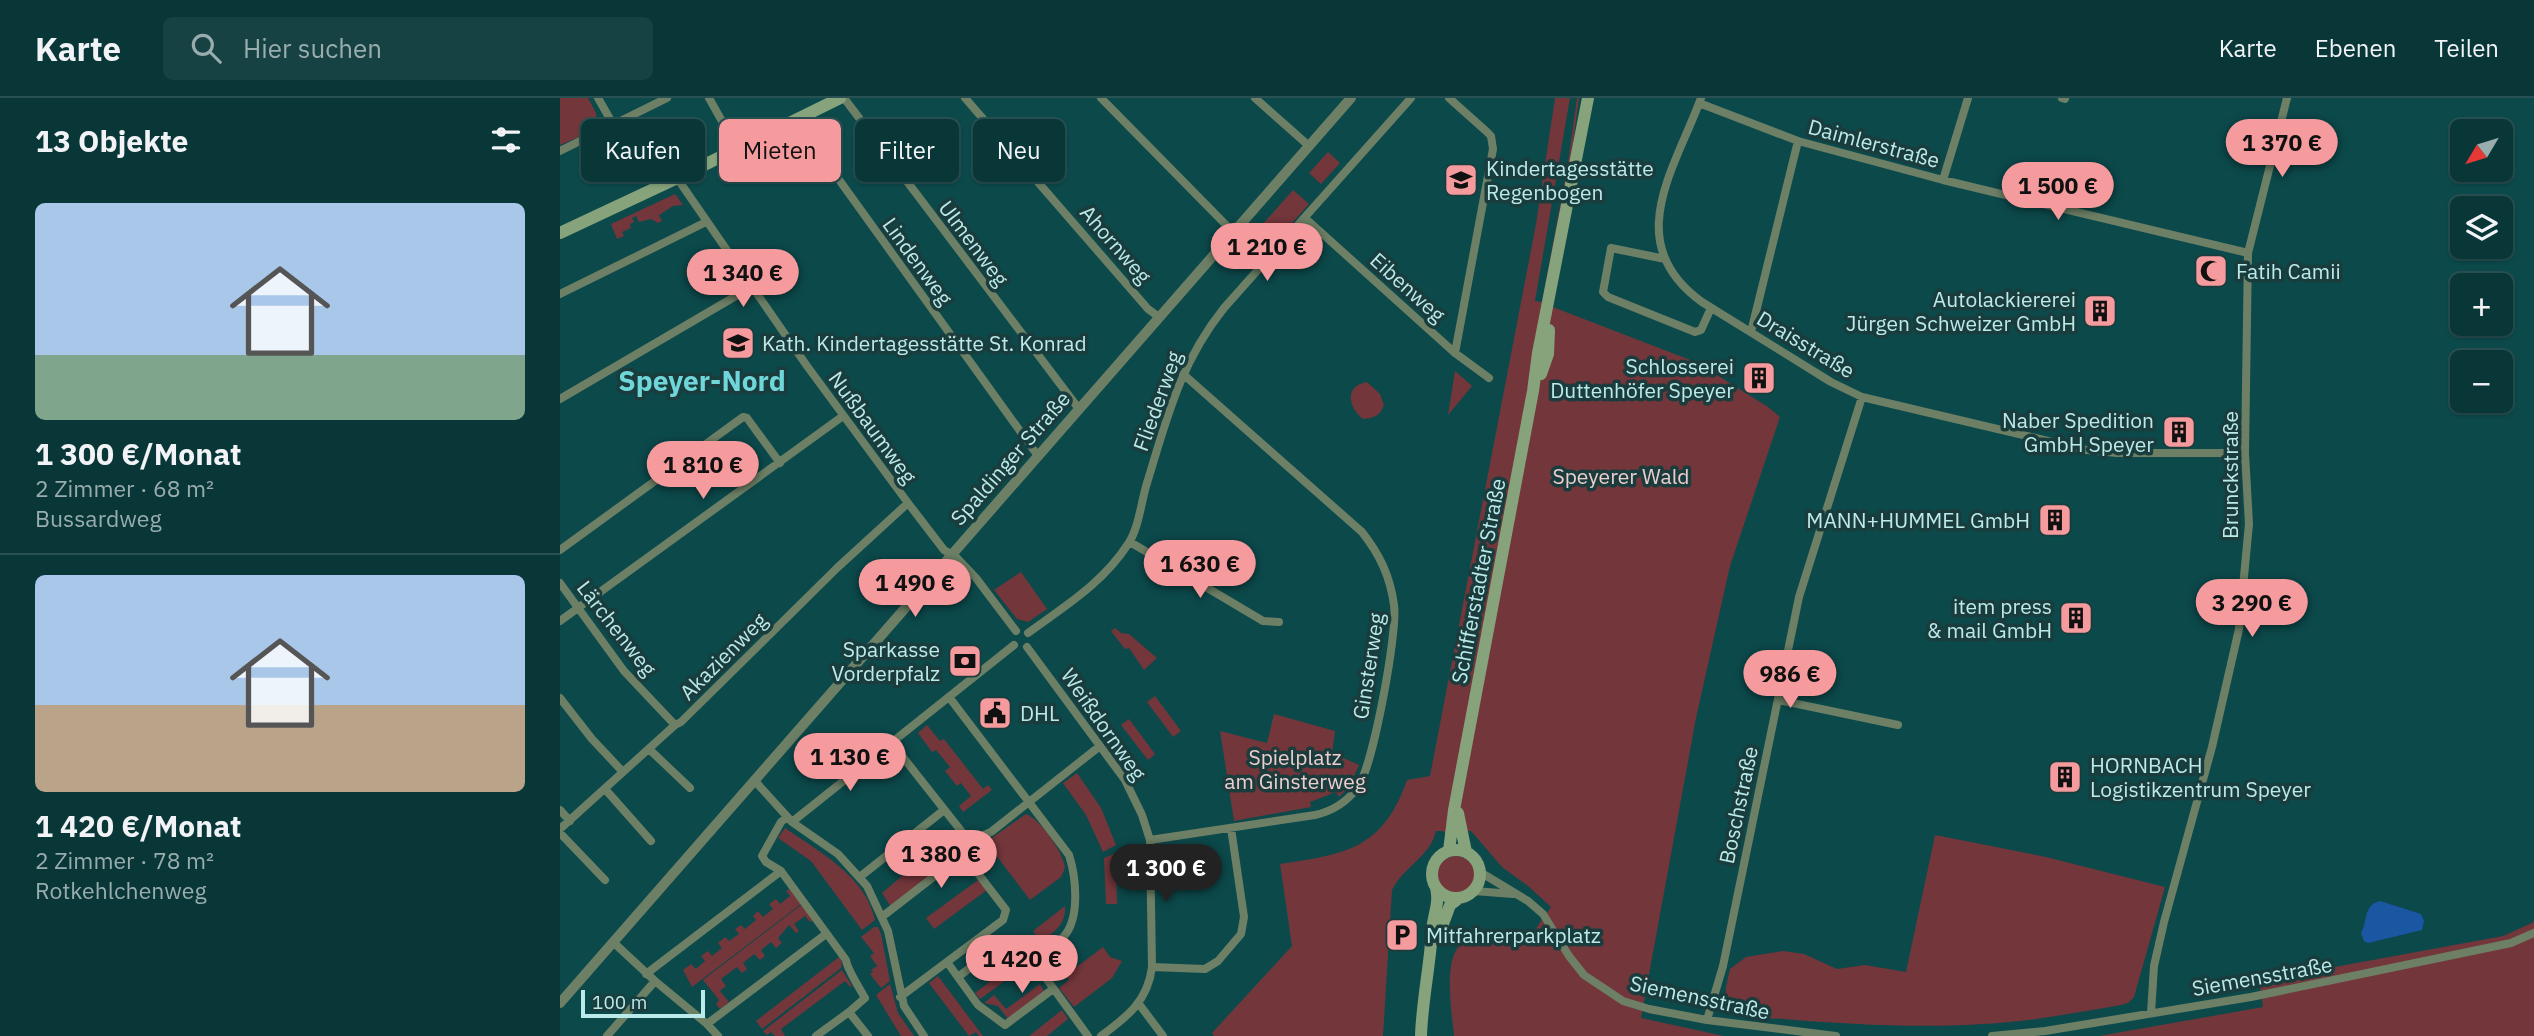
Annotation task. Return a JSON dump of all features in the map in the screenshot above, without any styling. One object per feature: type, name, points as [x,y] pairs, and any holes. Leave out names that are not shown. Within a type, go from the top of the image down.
[{"type":"main road","points":[[798,119],[842,98]]},
{"type":"main road","name":"Schifferstadter Straße","points":[[1578,146],[1582,98]]},
{"type":"main road","name":"Schifferstadter Straße","points":[[1449,851],[1460,778],[1588,98]]},
{"type":"main road","points":[[560,233],[668,182]]},
{"type":"main road","name":"Schifferstadter Straße","points":[[1460,778],[1458,816],[1466,852]]},
{"type":"main road","points":[[1421,1036],[1432,929],[1439,898],[1433,880],[1433,867],[1439,857],[1449,851],[1466,852],[1475,859],[1480,872],[1478,885],[1474,891],[1450,905],[1432,944]]},
{"type":"main road","points":[[1436,888],[1446,896],[1459,898]]},
{"type":"street","points":[[598,98],[610,119]]},
{"type":"street","points":[[627,119],[667,98]]},
{"type":"street","points":[[709,98],[721,119]]},
{"type":"street","name":"Ulmenweg","points":[[842,98],[1079,409]]},
{"type":"street","name":"Ahornweg","points":[[965,98],[1158,317]]},
{"type":"street","points":[[1101,98],[1233,232]]},
{"type":"street","points":[[1255,98],[1308,145]]},
{"type":"street","name":"Spaldinger Straße","points":[[560,1003],[1351,98]]},
{"type":"street","name":"Fliederweg","points":[[1028,633],[1095,584],[1130,542],[1175,390],[1207,330],[1411,98]]},
{"type":"street","points":[[1449,98],[1491,136],[1493,149],[1455,353]]},
{"type":"street","points":[[1942,180],[1968,98]]},
{"type":"street","name":"Brunckstraße","points":[[2151,1013],[2154,966],[2164,922],[2212,747],[2239,629],[2249,524],[2245,453],[2248,253],[2287,98]]},
{"type":"street","name":"Daimlerstraße","points":[[1700,101],[1798,141],[1942,180],[2248,253]]},
{"type":"street","name":"Draisstraße","points":[[1700,101],[1667,181],[1659,208],[1659,237],[1665,259],[1685,289],[1711,308],[1831,382],[1862,397],[2086,450],[2117,453],[2245,453]]},
{"type":"street","points":[[560,151],[581,141]]},
{"type":"street","points":[[1751,332],[1798,141]]},
{"type":"street","name":"Nußbaumweg","points":[[680,182],[843,416],[944,550],[951,554]]},
{"type":"street","name":"Lindenweg","points":[[841,182],[1038,456]]},
{"type":"street","name":"Eibenweg","points":[[1306,219],[1455,353],[1489,378]]},
{"type":"street","points":[[560,294],[706,222]]},
{"type":"street","points":[[1665,259],[1611,248],[1603,292],[1608,297],[1695,332],[1701,330],[1711,308]]},
{"type":"street","points":[[560,399],[753,286]]},
{"type":"street","name":"Ginsterweg","points":[[1150,840],[1326,813],[1345,802],[1359,786],[1369,764],[1394,636],[1394,606],[1384,564],[1362,532],[1184,374]]},
{"type":"street","name":"Boschstraße","points":[[1707,1020],[1723,966],[1801,586],[1862,397]]},
{"type":"street","points":[[560,621],[843,416]]},
{"type":"street","points":[[560,550],[743,417],[747,418],[780,463]]},
{"type":"street","name":"Akazienweg","points":[[560,831],[681,722],[837,568],[908,503]]},
{"type":"street","points":[[1130,542],[1263,621],[1279,622]]},
{"type":"street","points":[[951,554],[975,577],[1016,631]]},
{"type":"street","name":"Lärchenweg","points":[[560,583],[624,671],[675,725]]},
{"type":"street","points":[[1024,630],[1028,633],[1031,642],[1027,647],[1020,649],[1014,645],[1012,639],[1016,631],[1024,630]]},
{"type":"street","points":[[816,1036],[865,998],[856,985],[856,978],[846,966],[846,960],[826,934],[823,925],[780,871],[762,856],[781,822],[789,819],[891,742],[1014,645]]},
{"type":"street","name":"Weißdornweg","points":[[1027,647],[1134,796],[1150,840],[1152,967],[1147,991],[1139,1004]]},
{"type":"street","points":[[949,697],[1065,848],[1073,870],[1074,906],[1071,926],[1043,955],[1041,974],[1088,1036]]},
{"type":"street","points":[[560,698],[592,739],[623,772]]},
{"type":"street","points":[[1777,700],[1898,725]]},
{"type":"street","points":[[891,742],[962,832],[972,840]]},
{"type":"street","points":[[883,916],[963,854],[972,840],[985,837],[1100,746]]},
{"type":"street","points":[[649,749],[690,788]]},
{"type":"street","points":[[754,780],[789,819],[838,854],[861,876],[883,916],[892,944],[900,997],[907,1013],[924,1036]]},
{"type":"street","points":[[605,789],[652,841]]},
{"type":"street","points":[[560,810],[570,821]]},
{"type":"street","points":[[861,876],[944,810]]},
{"type":"street","points":[[1152,967],[1205,969],[1224,955],[1241,934],[1244,917],[1231,828]]},
{"type":"street","points":[[560,831],[605,880]]},
{"type":"street","points":[[900,997],[1003,920],[1006,910],[963,854]]},
{"type":"street","points":[[646,974],[780,871]]},
{"type":"street","name":"Siemensstraße","points":[[1480,872],[1520,895],[1543,915],[1584,975],[1623,1001],[1707,1020],[1836,1036]]},
{"type":"street","points":[[1474,891],[1490,890],[1520,895]]},
{"type":"street","name":"Siemensstraße","points":[[1992,1036],[2045,1031],[2339,980],[2511,943],[2534,933]]},
{"type":"street","points":[[708,1024],[826,934]]},
{"type":"street","points":[[958,977],[1008,939]]},
{"type":"street","points":[[613,942],[646,974],[708,1024],[714,1035]]},
{"type":"street","points":[[947,962],[978,1005],[1005,1025],[1053,989]]},
{"type":"street","points":[[607,1036],[655,981]]},
{"type":"street","points":[[1101,1036],[1139,1004],[1163,1036]]},
{"type":"street","points":[[849,1012],[867,1036]]},
{"type":"green space","points":[[560,98],[588,98],[596,119],[581,119],[581,136],[560,145]]},
{"type":"green space","name":"Speyerer Wald","points":[[1555,98],[1570,98],[1535,301],[1542,302],[1579,98],[1569,174],[1545,304],[1698,363],[1780,417],[1730,566],[1696,718],[1641,1018],[1724,1036],[1454,1036],[1450,975],[1455,953],[1460,945],[1473,938],[1493,933],[1510,934],[1528,940],[1551,907],[1502,867],[1471,831],[1458,831],[1447,835],[1443,831],[1436,831],[1423,855],[1403,874],[1392,890],[1383,1036],[1214,1036],[1212,1033],[1292,946],[1280,864],[1324,856],[1359,844],[1374,834],[1386,821],[1407,780],[1430,776],[1536,224]]},
{"type":"green space","points":[[1328,152],[1340,163],[1321,184],[1309,173]]},
{"type":"green space","points":[[1293,190],[1309,204],[1277,240],[1261,226]]},
{"type":"green space","points":[[675,194],[683,205],[673,206],[659,215],[662,221],[658,223],[651,219],[639,222],[636,216],[632,218],[634,222],[630,224],[631,228],[622,232],[624,236],[617,239],[611,224]]},
{"type":"green space","points":[[1455,371],[1472,386],[1448,415]]},
{"type":"green space","points":[[1367,382],[1380,394],[1384,405],[1376,416],[1363,419],[1354,409],[1351,398],[1355,388]]},
{"type":"green space","points":[[1021,572],[1047,609],[1028,622],[1017,619],[994,590]]},
{"type":"green space","points":[[1115,628],[1121,633],[1129,634],[1157,658],[1144,670],[1129,648],[1125,649],[1111,631]]},
{"type":"green space","points":[[1155,696],[1181,731],[1173,737],[1147,702]]},
{"type":"green space","name":"Spielplatz am Ginsterweg","points":[[1274,714],[1335,731],[1332,753],[1359,765],[1349,787],[1339,797],[1336,792],[1310,802],[1311,807],[1234,821],[1220,731],[1267,743]]},
{"type":"green space","points":[[1129,719],[1155,754],[1148,760],[1121,725]]},
{"type":"green space","points":[[927,725],[940,741],[944,739],[983,789],[988,785],[992,790],[963,812],[959,806],[971,796],[961,783],[957,786],[945,771],[950,767],[936,750],[932,752],[918,733]]},
{"type":"green space","points":[[1077,773],[1101,808],[1116,845],[1103,852],[1086,815],[1063,783]]},
{"type":"green space","points":[[1026,814],[1038,822],[1050,837],[1065,868],[1061,877],[1030,900],[986,842]]},
{"type":"green space","points":[[785,828],[851,877],[870,904],[875,920],[862,930],[811,861],[778,838]]},
{"type":"green space","points":[[1935,835],[2046,857],[2165,887],[2134,997],[2121,1005],[1973,1025],[1878,1025],[1756,1018],[1732,1010],[1726,996],[1730,969],[1746,957],[1783,951],[1804,954],[1837,969],[1865,965],[1906,972]]},
{"type":"green space","points":[[958,842],[962,848],[960,853],[891,907],[882,893],[908,871],[912,876]]},
{"type":"green space","points":[[1116,853],[1117,904],[1106,904],[1104,858]]},
{"type":"green space","points":[[1456,856],[1470,861],[1475,875],[1470,889],[1456,894],[1442,889],[1437,875],[1442,861]]},
{"type":"green space","points":[[978,880],[987,890],[934,929],[926,918]]},
{"type":"green space","points":[[789,889],[801,904],[692,987],[683,970],[691,964],[696,969],[705,961],[701,956],[708,951],[712,956],[722,948],[718,943],[725,937],[729,941],[739,934],[735,929],[741,925],[745,929],[756,920],[753,916],[758,911],[763,917],[773,909],[769,904],[776,899],[780,904],[790,896],[786,891]]},
{"type":"green space","points":[[801,905],[813,920],[810,922],[805,916],[794,924],[799,931],[796,933],[789,925],[778,938],[782,943],[776,948],[771,942],[761,950],[765,956],[760,960],[754,954],[743,963],[747,969],[742,973],[737,967],[721,979],[726,986],[720,991],[729,1002],[720,1009],[716,1004],[719,1000],[703,980]]},
{"type":"green space","points":[[1065,906],[1062,923],[1041,942],[1033,931]]},
{"type":"green space","points":[[2534,922],[2534,1036],[2099,1036],[2263,1007],[2259,981],[2503,936]]},
{"type":"green space","points":[[878,927],[881,934],[890,981],[881,988],[870,974],[877,966],[870,956],[874,953],[861,937]]},
{"type":"green space","points":[[1103,947],[1110,957],[1122,961],[1112,978],[1074,1007],[1059,988],[1069,980],[1066,975]]},
{"type":"green space","points":[[839,957],[841,968],[762,1029],[756,1021]]},
{"type":"green space","points":[[1020,959],[1025,966],[980,999],[975,993]]},
{"type":"green space","points":[[842,970],[852,986],[845,981],[781,1029],[785,1036],[775,1036],[771,1032],[767,1035],[763,1031]]},
{"type":"green space","points":[[938,976],[983,1036],[976,1032],[969,1036],[929,983]]},
{"type":"green space","points":[[890,984],[898,1013],[914,1036],[901,1036],[876,995]]},
{"type":"green space","points":[[1040,984],[1044,991],[1008,1019],[998,1006],[984,1003],[994,995],[1006,1009]]},
{"type":"green space","points":[[1062,1010],[1068,1019],[1047,1036],[1029,1036]]},
{"type":"water","points":[[2380,901],[2421,914],[2424,921],[2422,930],[2368,943],[2364,941],[2361,933],[2368,910]]},
{"type":"place","name":"Kindertagesstätte Regenbogen","points":[[1461,180]]},
{"type":"place","name":"Fatih Camii","points":[[2211,271]]},
{"type":"place","name":"Autolackiererei Jürgen Schweizer GmbH","points":[[2100,311]]},
{"type":"place","name":"Kath. Kindertagesstätte St. Konrad","points":[[738,343]]},
{"type":"place","name":"Schlosserei Duttenhöfer Speyer","points":[[1759,378]]},
{"type":"place","name":"Naber Spedition GmbH Speyer","points":[[2179,432]]},
{"type":"place","name":"MANN+HUMMEL GmbH","points":[[2055,520]]},
{"type":"place","name":"item press & mail GmbH","points":[[2076,618]]},
{"type":"place","name":"Sparkasse Vorderpfalz","points":[[965,661]]},
{"type":"place","name":"DHL","points":[[995,713]]},
{"type":"place","name":"HORNBACH Logistikzentrum Speyer","points":[[2065,777]]},
{"type":"place","name":"Mitfahrerparkplatz","points":[[1402,935]]},
{"type":"district","name":"Speyer-Nord","points":[[702,380]]}]
